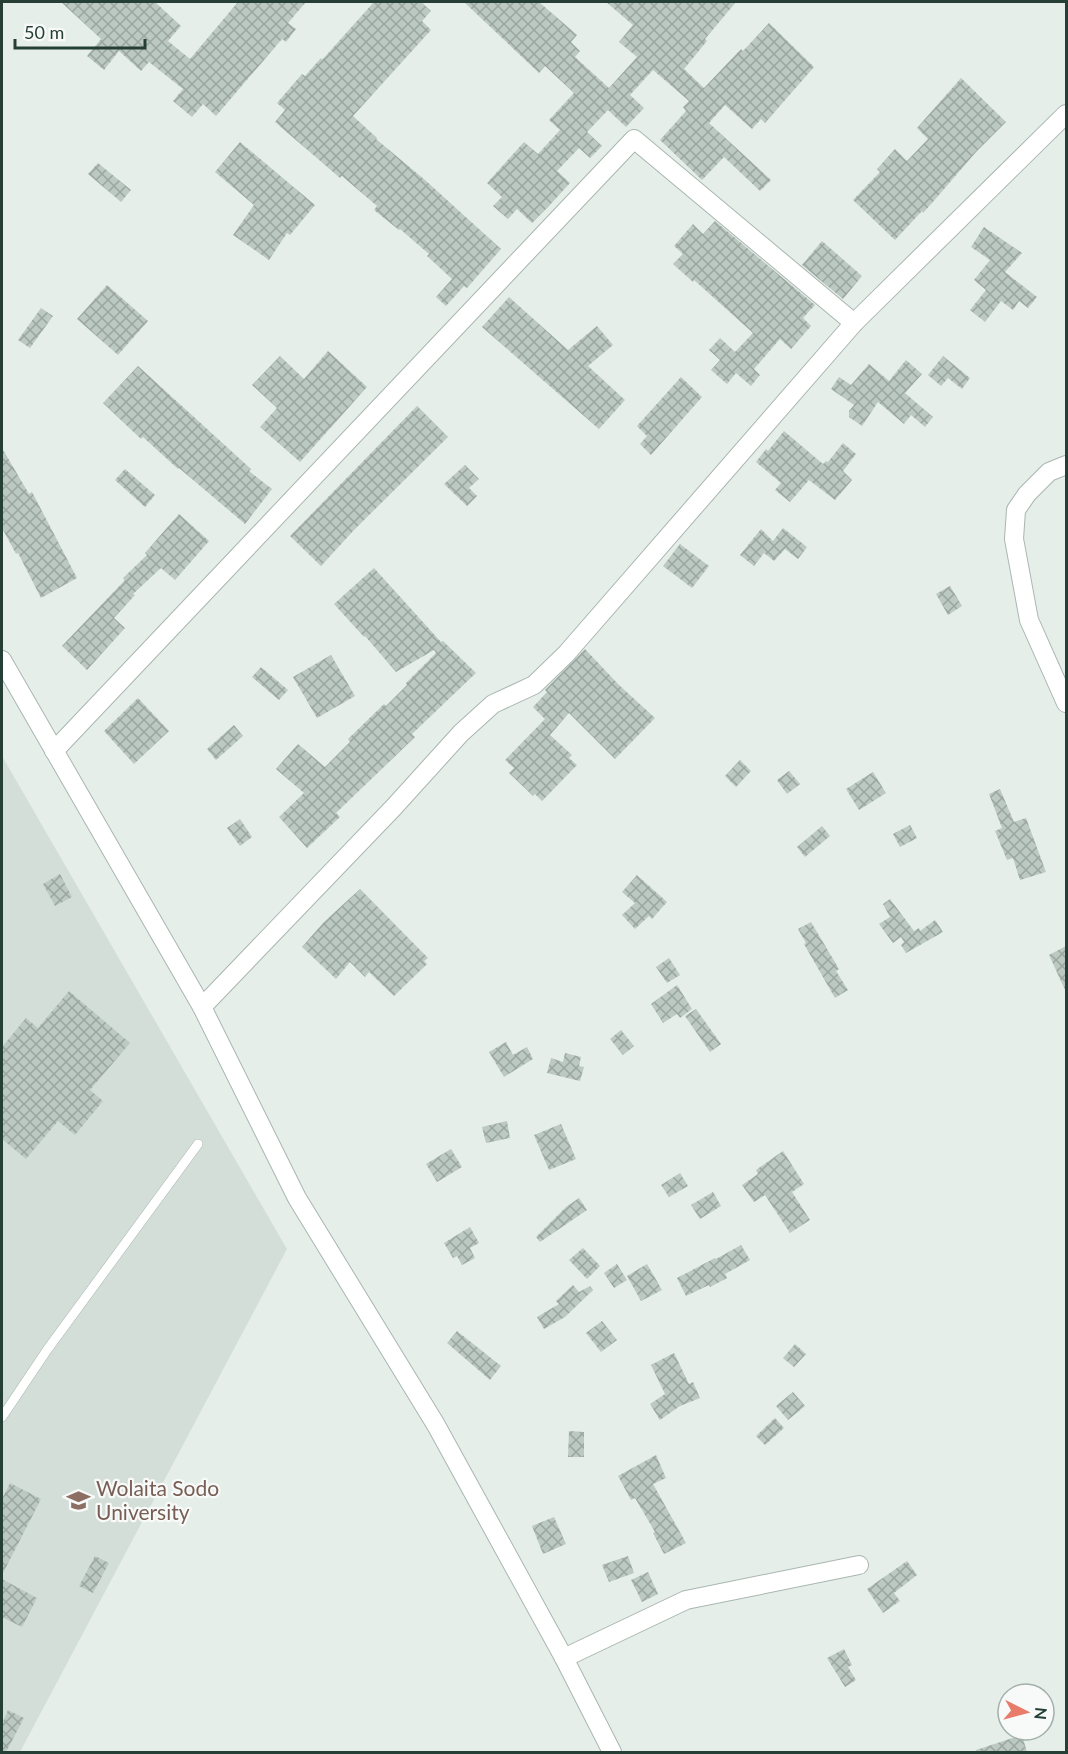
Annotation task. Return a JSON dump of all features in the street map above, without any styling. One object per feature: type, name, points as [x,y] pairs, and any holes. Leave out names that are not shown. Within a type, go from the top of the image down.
[{"type":"street","points":[[202,1007],[394,807],[461,733],[494,704],[534,685],[566,654],[854,323],[1066,114]]},
{"type":"street","points":[[54,752],[634,139],[854,323]]},
{"type":"street","points":[[1066,465],[1049,472],[1027,494],[1016,510],[1014,539],[1029,620],[1066,703]]},
{"type":"street","points":[[2,660],[202,1007],[297,1198],[436,1425],[564,1658],[612,1752]]},
{"type":"street","points":[[564,1658],[686,1600],[859,1565]]},
{"type":"lane","points":[[2,1414],[198,1144]]},
{"type":"shaded area","name":"Wolaita Sodo University","points":[[2,756],[287,1249],[20,1752],[2,1752]]},
{"type":"building","points":[[61,2],[155,2],[181,26],[168,41],[190,59],[238,2],[306,2],[288,23],[296,29],[286,42],[282,39],[216,116],[203,104],[192,117],[173,101],[183,89],[149,62],[141,71],[119,51],[104,70],[87,56],[101,39]]},
{"type":"building","points":[[374,2],[421,2],[431,11],[422,21],[431,30],[353,116],[501,249],[467,288],[464,286],[446,306],[436,297],[452,279],[427,256],[429,254],[374,210],[377,206],[342,176],[340,178],[275,122],[285,110],[277,103],[302,74],[305,76],[321,58],[322,60]]},
{"type":"building","points":[[464,2],[539,2],[577,35],[571,42],[580,51],[575,57],[609,88],[637,57],[619,42],[633,25],[606,2],[736,2],[705,39],[707,41],[684,69],[704,88],[769,23],[814,67],[765,123],[761,119],[752,129],[725,105],[709,123],[771,180],[760,191],[724,157],[702,180],[660,140],[686,111],[683,107],[689,101],[653,70],[630,95],[644,108],[626,127],[608,110],[587,132],[602,146],[590,158],[579,148],[557,171],[570,183],[548,207],[532,223],[517,209],[508,219],[493,206],[502,197],[487,183],[524,142],[538,154],[560,130],[549,120],[574,93],[545,66],[539,73]]},
{"type":"building","points":[[961,78],[1006,122],[976,152],[923,213],[922,211],[895,240],[853,200],[880,172],[877,169],[895,149],[907,161],[928,139],[917,128]]},
{"type":"building","points":[[240,142],[315,205],[290,235],[287,233],[269,260],[233,235],[254,205],[215,172]]},
{"type":"building","points":[[98,163],[131,190],[121,202],[88,174]]},
{"type":"building","points":[[715,221],[815,305],[803,318],[811,326],[791,349],[780,339],[754,369],[760,375],[751,386],[736,373],[727,384],[711,370],[720,360],[709,350],[720,338],[735,352],[753,333],[673,264],[683,254],[674,246],[693,224],[703,234]]},
{"type":"building","points":[[984,227],[1022,253],[1005,272],[1037,297],[1028,308],[1019,301],[1013,310],[1001,301],[985,322],[970,310],[986,290],[974,280],[990,260],[971,247]]},
{"type":"building","points":[[822,241],[862,276],[843,299],[802,265]]},
{"type":"building","points":[[107,285],[148,321],[118,355],[77,319]]},
{"type":"building","points":[[509,297],[568,350],[597,326],[613,345],[588,366],[625,400],[599,429],[482,327]]},
{"type":"building","points":[[41,308],[53,316],[30,348],[18,340]]},
{"type":"building","points":[[328,351],[367,387],[300,462],[260,427],[277,408],[252,385],[280,356],[304,379]]},
{"type":"building","points":[[943,356],[970,378],[962,389],[948,378],[941,386],[928,375]]},
{"type":"building","points":[[906,360],[922,374],[905,393],[933,417],[925,427],[911,415],[904,424],[878,402],[862,426],[849,417],[849,411],[854,405],[831,389],[839,377],[851,385],[869,364],[889,381]]},
{"type":"building","points":[[138,366],[251,469],[249,471],[272,489],[245,524],[143,437],[141,439],[103,403]]},
{"type":"building","points":[[681,377],[702,397],[651,455],[640,444],[647,436],[637,426]]},
{"type":"building","points":[[417,406],[448,437],[321,566],[290,536]]},
{"type":"building","points":[[784,431],[823,464],[828,462],[843,443],[856,454],[843,471],[852,480],[835,500],[809,480],[790,502],[775,490],[781,483],[756,462]]},
{"type":"building","points":[[2,448],[29,494],[32,492],[77,578],[41,598],[18,553],[16,554],[2,528]]},
{"type":"building","points":[[465,465],[479,479],[469,488],[477,496],[467,506],[444,484]]},
{"type":"building","points":[[125,469],[155,495],[145,507],[115,480]]},
{"type":"building","points":[[179,514],[209,541],[175,580],[161,568],[133,594],[135,595],[114,618],[125,628],[87,670],[62,646],[125,580],[123,578],[147,555],[145,553]]},
{"type":"building","points":[[783,528],[807,547],[798,559],[785,549],[774,561],[764,553],[754,566],[740,555],[761,529],[773,541]]},
{"type":"building","points":[[680,544],[709,566],[692,588],[663,566]]},
{"type":"building","points":[[374,568],[441,642],[443,641],[476,673],[412,734],[415,737],[336,813],[340,817],[307,848],[279,817],[304,793],[276,769],[298,744],[325,767],[350,742],[348,739],[384,704],[386,706],[436,653],[434,650],[396,672],[334,604]]},
{"type":"building","points":[[950,586],[962,606],[948,615],[936,594]]},
{"type":"building","points":[[585,649],[655,718],[615,759],[569,713],[550,735],[572,755],[569,758],[577,765],[542,801],[535,794],[533,796],[509,773],[514,768],[505,760],[545,719],[533,707],[547,692],[545,690]]},
{"type":"building","points":[[331,655],[355,696],[317,718],[293,677]]},
{"type":"building","points":[[261,667],[288,690],[279,700],[252,677]]},
{"type":"building","points":[[138,698],[169,731],[134,764],[104,731]]},
{"type":"building","points":[[234,725],[243,736],[216,760],[207,749]]},
{"type":"building","points":[[740,760],[751,771],[736,787],[725,776]]},
{"type":"building","points":[[789,771],[800,784],[787,794],[777,780]]},
{"type":"building","points":[[873,772],[886,793],[859,810],[846,789]]},
{"type":"building","points":[[1000,789],[1014,822],[1026,818],[1046,872],[1020,880],[1013,858],[1007,860],[995,831],[1002,828],[989,794]]},
{"type":"building","points":[[240,819],[252,837],[240,846],[227,828]]},
{"type":"building","points":[[910,825],[917,838],[900,847],[893,834]]},
{"type":"building","points":[[822,826],[830,836],[805,857],[797,847]]},
{"type":"building","points":[[60,874],[72,897],[55,906],[43,884]]},
{"type":"building","points":[[637,875],[667,902],[652,919],[649,916],[635,929],[622,915],[635,903],[622,892]]},
{"type":"building","points":[[360,889],[428,958],[424,961],[427,964],[394,996],[369,972],[365,977],[350,962],[336,979],[302,947],[324,922]]},
{"type":"building","points":[[890,899],[914,931],[919,928],[920,931],[935,920],[943,932],[906,953],[901,945],[904,942],[901,937],[893,943],[879,924],[890,917],[883,904]]},
{"type":"building","points":[[811,922],[839,969],[836,971],[848,990],[835,998],[804,944],[806,943],[798,929]]},
{"type":"building","points":[[1066,946],[1066,992],[1049,955]]},
{"type":"building","points":[[669,958],[680,975],[667,983],[656,967]]},
{"type":"building","points":[[677,985],[692,1009],[680,1018],[677,1014],[663,1023],[651,1004]]},
{"type":"building","points":[[69,991],[130,1043],[90,1090],[103,1101],[75,1135],[58,1121],[26,1159],[2,1139],[2,1047],[26,1018],[38,1028]]},
{"type":"building","points":[[696,1009],[721,1044],[710,1052],[685,1016]]},
{"type":"building","points":[[621,1030],[634,1046],[623,1055],[610,1039]]},
{"type":"building","points":[[506,1042],[513,1055],[527,1047],[533,1059],[504,1077],[489,1052]]},
{"type":"building","points":[[565,1053],[581,1057],[579,1066],[584,1067],[580,1081],[547,1073],[551,1058],[563,1062]]},
{"type":"building","points":[[507,1121],[510,1138],[486,1143],[482,1127]]},
{"type":"building","points":[[561,1124],[576,1159],[549,1170],[534,1135]]},
{"type":"building","points":[[451,1149],[462,1167],[437,1182],[426,1164]]},
{"type":"building","points":[[783,1151],[804,1184],[792,1192],[810,1220],[790,1233],[765,1195],[754,1202],[742,1185],[758,1174],[756,1170]]},
{"type":"building","points":[[680,1173],[688,1186],[669,1197],[661,1185]]},
{"type":"building","points":[[713,1192],[721,1206],[700,1219],[691,1205]]},
{"type":"building","points":[[579,1198],[587,1210],[540,1242],[536,1237],[566,1207]]},
{"type":"building","points":[[470,1227],[479,1243],[470,1248],[475,1258],[462,1265],[457,1256],[453,1258],[444,1243]]},
{"type":"building","points":[[741,1245],[750,1260],[725,1274],[727,1278],[686,1296],[677,1278]]},
{"type":"building","points":[[583,1248],[600,1266],[587,1279],[569,1260]]},
{"type":"building","points":[[617,1264],[627,1280],[614,1288],[604,1273]]},
{"type":"building","points":[[647,1264],[662,1290],[641,1301],[627,1276]]},
{"type":"building","points":[[573,1285],[579,1292],[590,1286],[593,1290],[565,1317],[544,1329],[537,1317],[559,1304],[556,1301]]},
{"type":"building","points":[[602,1321],[617,1340],[601,1352],[586,1333]]},
{"type":"building","points":[[457,1331],[501,1366],[490,1380],[447,1343]]},
{"type":"building","points":[[795,1344],[806,1354],[794,1367],[783,1358]]},
{"type":"building","points":[[674,1353],[689,1384],[693,1382],[700,1398],[680,1406],[660,1420],[650,1404],[665,1394],[651,1365]]},
{"type":"building","points":[[793,1392],[805,1406],[788,1420],[776,1406]]},
{"type":"building","points":[[775,1418],[784,1428],[765,1445],[756,1436]]},
{"type":"building","points":[[569,1431],[584,1432],[584,1457],[568,1457]]},
{"type":"building","points":[[656,1455],[666,1478],[653,1484],[686,1543],[664,1554],[653,1533],[655,1532],[635,1498],[631,1500],[618,1476]]},
{"type":"building","points":[[10,1483],[41,1499],[2,1575],[2,1499]]},
{"type":"building","points":[[554,1517],[566,1544],[543,1554],[532,1526]]},
{"type":"building","points":[[95,1556],[109,1563],[93,1593],[79,1586]]},
{"type":"building","points":[[628,1556],[634,1573],[609,1582],[602,1565]]},
{"type":"building","points":[[907,1561],[917,1575],[894,1593],[900,1601],[883,1613],[867,1589]]},
{"type":"building","points":[[648,1572],[658,1594],[642,1602],[631,1580]]},
{"type":"building","points":[[2,1579],[37,1598],[22,1627],[2,1617]]},
{"type":"building","points":[[844,1649],[852,1665],[848,1667],[856,1680],[845,1687],[827,1658]]},
{"type":"building","points":[[8,1710],[24,1718],[6,1752],[2,1752],[2,1724]]},
{"type":"building","points":[[1001,1742],[1024,1742],[1027,1752],[976,1752],[976,1750]]},
{"type":"place","name":"Wolaita Sodo University","points":[[78,1501]]}]
